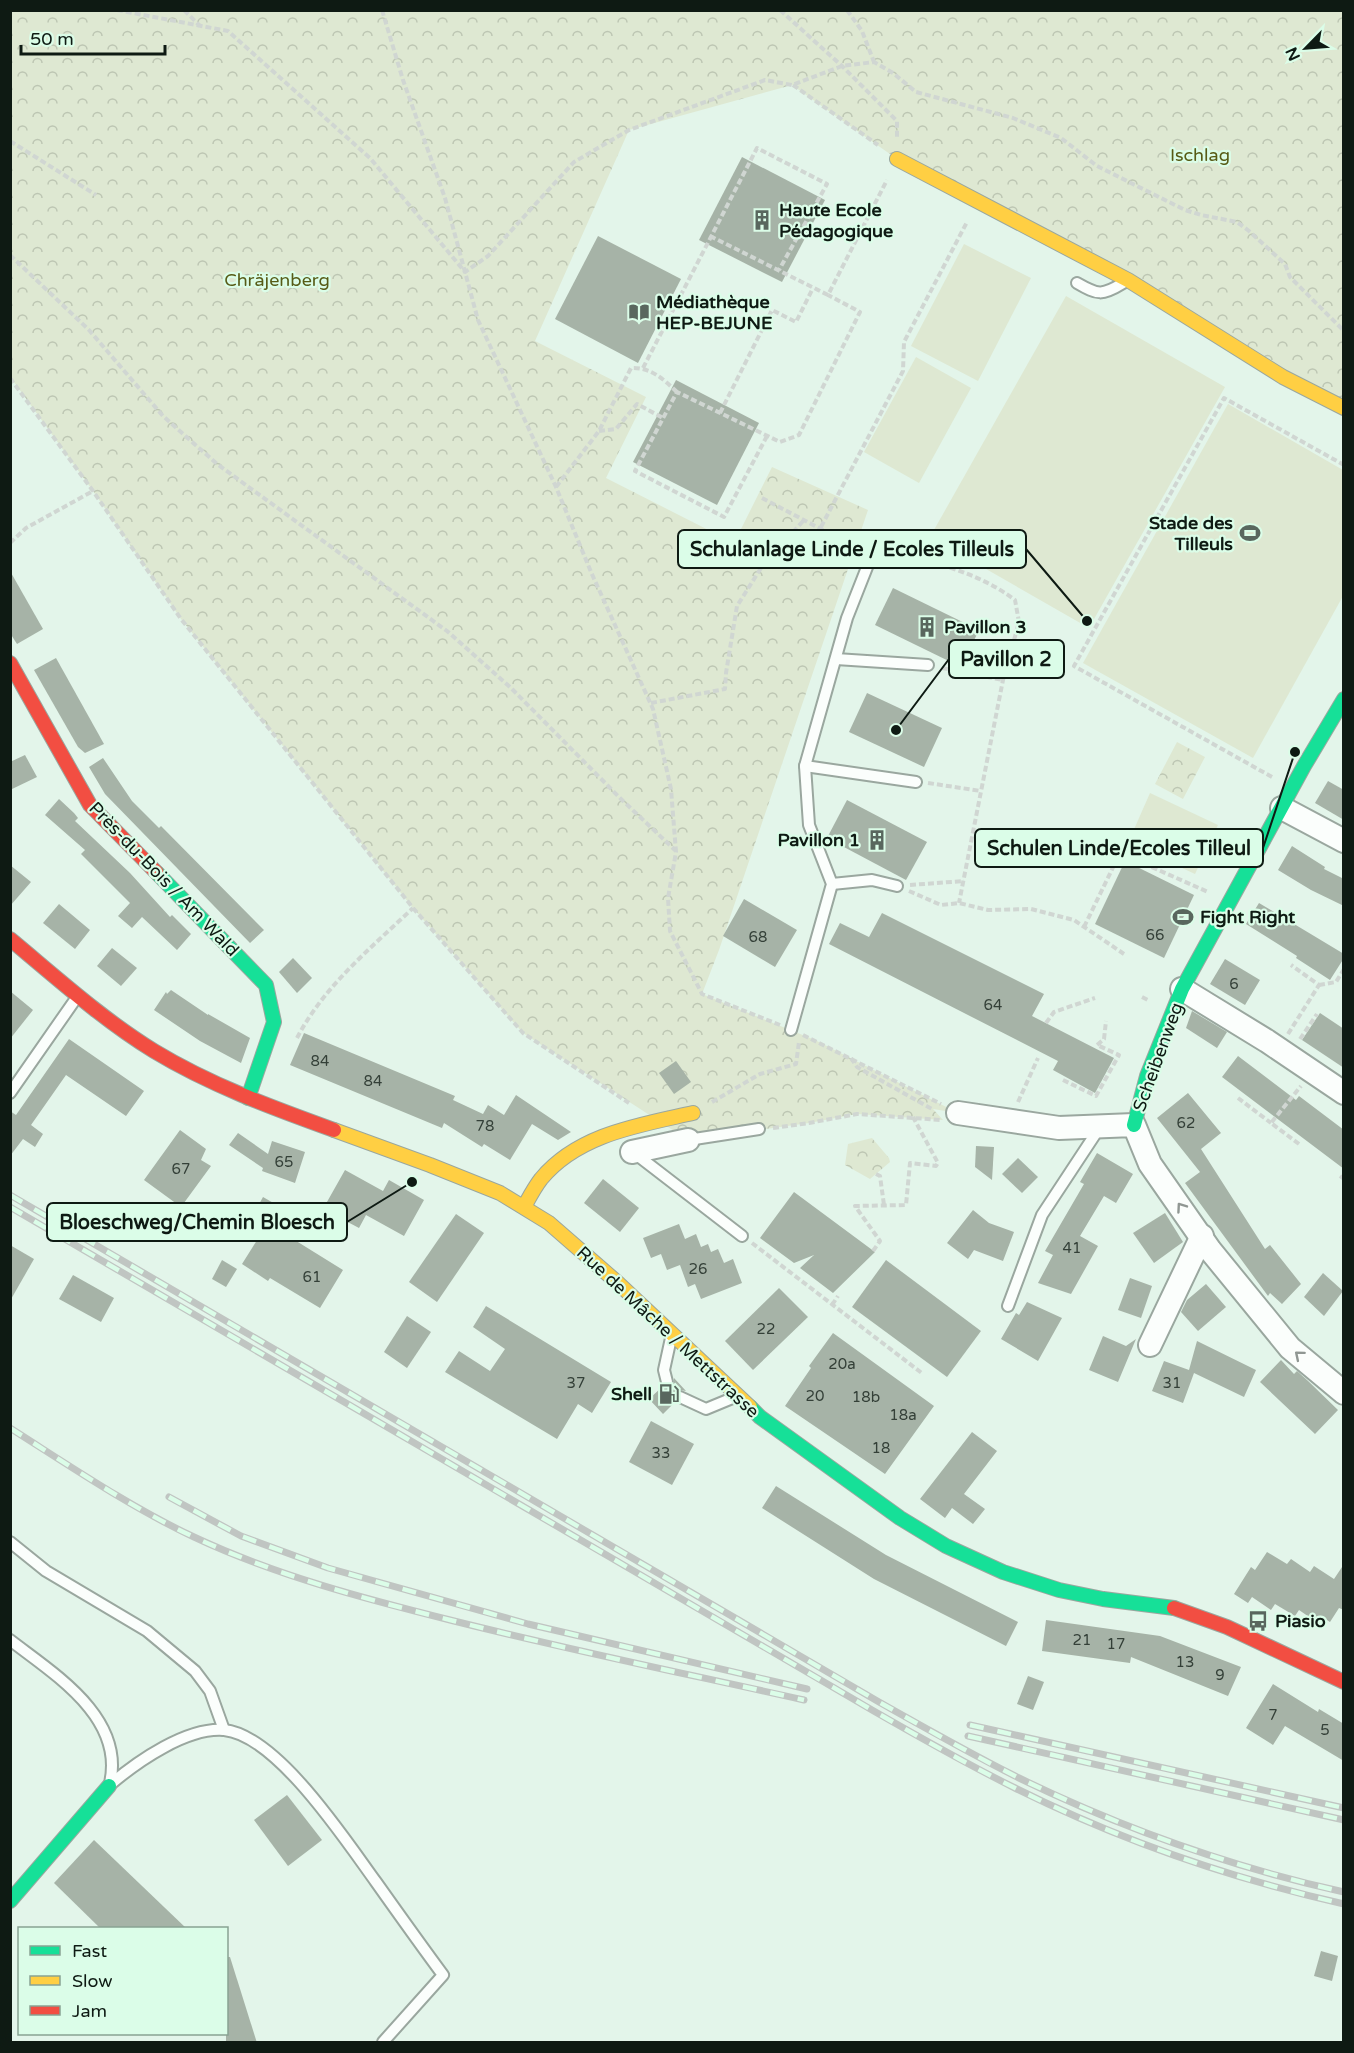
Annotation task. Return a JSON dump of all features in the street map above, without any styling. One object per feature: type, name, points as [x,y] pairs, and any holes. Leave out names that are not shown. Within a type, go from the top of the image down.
[{"type":"street","points":[[897,159],[1128,280],[1282,377],[1344,408]]},
{"type":"street","name":"Près-du-Bois / Am Wald","points":[[10,663],[90,805],[266,985],[274,1022],[248,1098]]},
{"type":"street","name":"Scheibenweg","points":[[1134,1125],[1147,1076],[1182,989],[1344,699]]},
{"type":"street","points":[[1282,808],[1344,842]]},
{"type":"street","name":"Rue de Mâche / Mettstrasse","points":[[10,939],[129,1034],[173,1062],[248,1098],[464,1178],[524,1207],[549,1223],[760,1418],[900,1518],[960,1554],[1003,1572],[1059,1590],[1110,1600],[1171,1607],[1195,1614],[1344,1682]]},
{"type":"street","points":[[1182,989],[1267,1041],[1344,1093]]},
{"type":"street","points":[[622,1143],[657,1121],[693,1113]]},
{"type":"street","points":[[950,1117],[1059,1128],[1134,1125],[1150,1164],[1210,1250],[1290,1348],[1344,1393]]},
{"type":"street","points":[[524,1207],[543,1177],[588,1143],[688,1140]]},
{"type":"street","points":[[1150,1345],[1202,1236]]},
{"type":"street","points":[[10,1900],[109,1786]]},
{"type":"lane","points":[[1077,283],[1102,294],[1128,280]]},
{"type":"lane","points":[[796,1032],[832,884],[809,825],[806,766],[848,618],[874,547],[913,557]]},
{"type":"lane","points":[[836,659],[928,664]]},
{"type":"lane","points":[[806,766],[916,782]]},
{"type":"lane","points":[[832,884],[872,880],[897,886]]},
{"type":"lane","points":[[10,1093],[79,994]]},
{"type":"lane","points":[[1008,1306],[1042,1215],[1100,1127]]},
{"type":"lane","points":[[688,1140],[759,1129]]},
{"type":"lane","points":[[622,1143],[698,1210]]},
{"type":"lane","points":[[622,1143],[742,1236]]},
{"type":"lane","points":[[667,1382],[664,1370],[671,1335]]},
{"type":"lane","points":[[680,1397],[706,1409],[738,1396]]},
{"type":"lane","points":[[10,1542],[46,1570],[147,1631],[195,1671],[210,1691],[224,1730]]},
{"type":"lane","points":[[10,1640],[66,1683],[92,1710],[109,1748],[111,1776],[109,1786]]},
{"type":"lane","points":[[109,1786],[134,1766],[170,1745],[200,1733],[224,1730],[237,1732],[262,1748],[314,1798],[334,1823],[443,1975],[383,2043]]},
{"type":"path","points":[[117,10],[228,31],[370,158],[465,272]]},
{"type":"path","points":[[184,10],[200,26]]},
{"type":"path","points":[[382,10],[403,81],[445,198],[478,320],[556,487],[591,572],[653,709],[671,789],[676,852],[668,898],[670,932],[702,994],[851,1057],[950,1117]]},
{"type":"path","points":[[780,10],[842,66],[897,121],[897,159]]},
{"type":"path","points":[[847,10],[862,31],[874,62],[916,92],[1013,118],[1061,138],[1097,166],[1185,210],[1237,222],[1285,264],[1290,277],[1344,331]]},
{"type":"path","points":[[792,85],[842,66],[874,62]]},
{"type":"path","points":[[465,272],[488,256],[574,162],[629,130],[765,80],[792,85],[897,159]]},
{"type":"path","points":[[10,141],[96,195]]},
{"type":"path","points":[[643,368],[757,148],[827,184],[779,270]]},
{"type":"path","points":[[828,295],[890,175]]},
{"type":"path","points":[[821,527],[903,372],[904,342],[962,230]]},
{"type":"path","points":[[556,487],[599,431],[631,368],[643,368],[659,376],[677,392],[780,442],[799,435],[860,312],[710,236]]},
{"type":"path","points":[[10,255],[89,330],[163,416],[217,464],[447,631],[510,687],[676,852]]},
{"type":"path","points":[[720,412],[772,310],[796,322],[813,288]]},
{"type":"path","points":[[10,378],[93,491],[181,619],[413,908],[523,1033],[657,1121]]},
{"type":"path","points":[[677,392],[635,471],[724,517],[767,436]]},
{"type":"path","points":[[1278,781],[1074,666],[1224,398],[1344,465]]},
{"type":"path","points":[[599,431],[616,429],[637,404],[663,418]]},
{"type":"path","points":[[10,543],[26,528],[93,491]]},
{"type":"path","points":[[762,498],[871,555]]},
{"type":"path","points":[[650,703],[725,689],[737,606],[761,568],[804,520]]},
{"type":"path","points":[[913,557],[963,570],[1000,589],[1015,600],[1019,622],[1003,680],[959,903]]},
{"type":"path","points":[[928,664],[965,674],[1003,680]]},
{"type":"path","points":[[944,785],[981,791]]},
{"type":"path","points":[[1084,927],[1120,853],[1209,893]]},
{"type":"path","points":[[897,886],[964,881]]},
{"type":"path","points":[[897,886],[940,905],[959,903],[988,910],[1031,909],[1074,920],[1124,954]]},
{"type":"path","points":[[297,1038],[308,1017],[332,986],[413,908]]},
{"type":"path","points":[[1291,964],[1319,985],[1336,982],[1344,969]]},
{"type":"path","points":[[1282,1042],[1319,985]]},
{"type":"path","points":[[1046,1023],[1054,1012],[1095,998]]},
{"type":"path","points":[[1308,1046],[1300,1040],[1317,1014]]},
{"type":"path","points":[[1063,1080],[1096,1096],[1119,1055],[1097,1045],[1104,1039],[1106,1022]]},
{"type":"path","points":[[693,1113],[760,1074],[796,1064],[796,1032]]},
{"type":"path","points":[[851,1057],[857,1067],[932,1109]]},
{"type":"path","points":[[1010,1122],[1038,1058]]},
{"type":"path","points":[[1271,1123],[1313,1072]]},
{"type":"path","points":[[1238,1098],[1299,1144]]},
{"type":"path","points":[[759,1129],[857,1114],[950,1117]]},
{"type":"path","points":[[873,1251],[880,1241],[855,1206],[906,1205],[910,1163],[936,1166],[938,1163],[913,1116]]},
{"type":"path","points":[[876,1174],[880,1176],[884,1205]]},
{"type":"path","points":[[742,1236],[923,1374]]},
{"type":"path","points":[[832,1305],[838,1296]]},
{"type":"green space","name":"Chräjenberg","points":[[10,11],[1343,11],[1343,408],[897,159],[792,85],[629,130],[535,341],[646,397],[606,478],[734,543],[772,467],[868,510],[719,950],[702,994],[815,1040],[958,1113],[933,1109],[943,1120],[857,1114],[688,1140],[523,1033],[413,908],[181,619],[93,491],[11,378]]},
{"type":"green space","points":[[964,244],[1031,278],[978,381],[911,346]]},
{"type":"green space","points":[[1066,296],[1225,387],[1089,628],[930,537]]},
{"type":"green space","points":[[916,357],[971,388],[919,483],[864,452]]},
{"type":"green space","name":"Stade des Tilleuls","points":[[1228,404],[1343,470],[1343,596],[1253,758],[1083,663]]},
{"type":"green space","points":[[1177,742],[1205,757],[1183,799],[1155,784]]},
{"type":"green space","points":[[1150,793],[1218,825],[1195,874],[1128,843]]},
{"type":"green space","points":[[872,1138],[890,1162],[870,1179],[845,1165],[848,1144]]},
{"type":"building","name":"Haute Ecole Pédagogique","points":[[742,157],[825,200],[782,282],[699,240]]},
{"type":"building","points":[[598,236],[681,279],[638,363],[555,319]]},
{"type":"building","points":[[676,380],[759,423],[717,505],[633,462]]},
{"type":"building","points":[[10,571],[43,629],[17,644],[10,633]]},
{"type":"building","name":"Pavillon 3","points":[[893,588],[979,630],[961,667],[875,625]]},
{"type":"building","points":[[56,658],[104,744],[85,753],[78,747],[34,670]]},
{"type":"building","points":[[867,693],[942,728],[924,767],[849,732]]},
{"type":"building","points":[[25,755],[37,777],[10,790],[10,762]]},
{"type":"building","points":[[103,758],[132,801],[159,828],[161,826],[264,930],[250,943],[105,794],[89,767]]},
{"type":"building","points":[[1328,781],[1344,790],[1344,820],[1315,803]]},
{"type":"building","points":[[59,799],[78,818],[75,821],[130,873],[170,917],[172,915],[191,934],[177,950],[142,917],[132,928],[118,916],[130,903],[81,854],[85,850],[45,815]]},
{"type":"building","name":"Pavillon 1","points":[[847,800],[927,842],[906,880],[827,838]]},
{"type":"building","points":[[1292,846],[1325,867],[1324,869],[1344,879],[1344,906],[1278,870]]},
{"type":"building","points":[[1125,861],[1194,895],[1164,958],[1095,924]]},
{"type":"building","points":[[10,865],[31,882],[10,906]]},
{"type":"building","points":[[744,899],[797,930],[775,967],[723,936]]},
{"type":"building","points":[[1259,903],[1344,954],[1344,958],[1330,980],[1246,924]]},
{"type":"building","points":[[59,904],[90,930],[75,949],[43,923]]},
{"type":"building","points":[[882,913],[1044,994],[1032,1016],[1114,1058],[1095,1093],[1053,1070],[1058,1061],[829,944],[840,923],[869,937]]},
{"type":"building","points":[[112,948],[137,968],[121,986],[97,966]]},
{"type":"building","points":[[293,958],[312,978],[297,993],[279,972]]},
{"type":"building","points":[[1225,959],[1260,980],[1245,1005],[1210,984]]},
{"type":"building","points":[[171,990],[208,1015],[250,1038],[241,1063],[200,1041],[154,1010],[166,992],[167,994]]},
{"type":"building","points":[[10,991],[33,1010],[10,1039]]},
{"type":"building","points":[[1192,1011],[1227,1032],[1217,1048],[1186,1028]]},
{"type":"building","points":[[1320,1013],[1344,1029],[1344,1068],[1302,1040]]},
{"type":"building","points":[[304,1033],[455,1096],[453,1100],[483,1114],[488,1105],[504,1115],[516,1095],[571,1132],[558,1140],[532,1124],[510,1160],[484,1144],[482,1147],[444,1123],[442,1128],[290,1065]]},
{"type":"building","points":[[69,1039],[144,1091],[126,1116],[66,1075],[31,1125],[43,1134],[35,1147],[23,1139],[10,1156],[10,1111],[16,1115]]},
{"type":"building","points":[[1238,1056],[1296,1100],[1299,1096],[1344,1130],[1344,1169],[1222,1077]]},
{"type":"building","points":[[676,1061],[691,1082],[674,1094],[659,1073]]},
{"type":"building","points":[[1188,1093],[1221,1133],[1201,1149],[1265,1249],[1270,1245],[1301,1284],[1282,1304],[1270,1293],[1268,1296],[1185,1183],[1200,1172],[1157,1118]]},
{"type":"building","points":[[180,1130],[206,1149],[201,1160],[211,1166],[181,1207],[144,1180]]},
{"type":"building","points":[[238,1133],[268,1154],[272,1141],[305,1152],[295,1183],[262,1171],[263,1168],[229,1145]]},
{"type":"building","points":[[976,1146],[994,1147],[992,1180],[975,1167]]},
{"type":"building","points":[[1097,1153],[1133,1174],[1116,1203],[1104,1196],[1080,1236],[1098,1246],[1071,1294],[1038,1283],[1053,1255],[1045,1251],[1084,1184],[1080,1182]]},
{"type":"building","points":[[1018,1158],[1038,1177],[1022,1193],[1002,1174]]},
{"type":"building","points":[[345,1170],[383,1191],[389,1180],[424,1200],[404,1236],[366,1215],[359,1228],[323,1209]]},
{"type":"building","points":[[603,1179],[639,1208],[620,1232],[584,1203]]},
{"type":"building","points":[[794,1192],[875,1252],[833,1293],[800,1268],[814,1255],[794,1263],[760,1238]]},
{"type":"building","points":[[263,1197],[303,1220],[293,1239],[343,1270],[320,1308],[270,1278],[268,1281],[242,1264],[264,1229],[250,1221]]},
{"type":"building","points":[[973,1210],[989,1223],[1014,1232],[1003,1261],[974,1250],[968,1259],[947,1243]]},
{"type":"building","points":[[1165,1213],[1183,1242],[1154,1263],[1133,1233]]},
{"type":"building","points":[[456,1214],[484,1233],[437,1302],[409,1282]]},
{"type":"building","points":[[679,1224],[685,1239],[696,1234],[701,1247],[708,1244],[711,1252],[718,1249],[724,1263],[733,1259],[742,1283],[701,1299],[695,1284],[688,1287],[680,1265],[667,1270],[661,1254],[651,1258],[643,1238]]},
{"type":"building","points":[[10,1245],[34,1259],[10,1301]]},
{"type":"building","points":[[222,1260],[237,1269],[226,1287],[212,1279]]},
{"type":"building","points":[[886,1260],[981,1331],[947,1377],[852,1307]]},
{"type":"building","points":[[1323,1273],[1343,1291],[1324,1316],[1304,1297]]},
{"type":"building","points":[[73,1275],[114,1298],[101,1322],[59,1299]]},
{"type":"building","points":[[1130,1278],[1152,1286],[1141,1318],[1118,1310]]},
{"type":"building","points":[[1206,1284],[1226,1307],[1198,1331],[1181,1312],[1187,1300]]},
{"type":"building","points":[[779,1288],[808,1317],[753,1370],[725,1341]]},
{"type":"building","points":[[1027,1302],[1062,1318],[1038,1361],[1001,1339],[1016,1313],[1019,1315]]},
{"type":"building","points":[[486,1306],[611,1382],[592,1413],[578,1404],[557,1439],[445,1372],[459,1351],[490,1371],[505,1349],[473,1327]]},
{"type":"building","points":[[407,1316],[431,1332],[407,1368],[384,1352]]},
{"type":"building","points":[[833,1333],[934,1406],[885,1474],[785,1406],[811,1368],[809,1366]]},
{"type":"building","points":[[1103,1336],[1126,1346],[1136,1339],[1118,1382],[1089,1370]]},
{"type":"building","points":[[1197,1341],[1256,1370],[1244,1397],[1194,1373],[1183,1403],[1152,1391],[1164,1361],[1189,1370]]},
{"type":"building","points":[[1281,1360],[1294,1374],[1297,1371],[1338,1410],[1315,1434],[1260,1382]]},
{"type":"building","name":"Shell","points":[[674,1378],[686,1391],[675,1391],[673,1397],[675,1402],[663,1414],[649,1399],[662,1387],[672,1388]]},
{"type":"building","points":[[651,1421],[694,1444],[672,1485],[629,1462]]},
{"type":"building","points":[[972,1432],[997,1451],[964,1494],[985,1509],[973,1524],[952,1508],[945,1518],[920,1499]]},
{"type":"building","points":[[776,1486],[886,1555],[1018,1622],[1006,1646],[874,1579],[762,1508]]},
{"type":"building","points":[[1267,1552],[1287,1564],[1291,1559],[1310,1572],[1314,1566],[1334,1579],[1344,1564],[1344,1610],[1339,1608],[1330,1622],[1322,1617],[1318,1623],[1299,1610],[1295,1616],[1275,1604],[1271,1610],[1252,1597],[1248,1603],[1234,1594],[1251,1567],[1255,1570]]},
{"type":"building","points":[[1046,1620],[1160,1636],[1241,1667],[1228,1696],[1131,1657],[1130,1663],[1042,1651]]},
{"type":"building","points":[[1028,1676],[1044,1682],[1033,1710],[1017,1704]]},
{"type":"building","points":[[1273,1684],[1318,1712],[1319,1709],[1344,1724],[1344,1761],[1285,1726],[1273,1745],[1246,1728]]},
{"type":"building","points":[[287,1795],[322,1840],[288,1866],[254,1820]]},
{"type":"building","points":[[94,1840],[185,1927],[99,1927],[54,1883]]},
{"type":"building","points":[[1321,1951],[1338,1956],[1332,1981],[1314,1976]]},
{"type":"building","points":[[228,1957],[230,1957],[257,2043],[226,2043],[226,2035],[228,2035]]},
{"type":"railway","points":[[10,1195],[879,1702],[983,1760],[1097,1813],[1178,1844],[1260,1871],[1344,1892]]},
{"type":"railway","points":[[10,1207],[977,1769],[1052,1806],[1133,1840],[1258,1882],[1344,1904]]},
{"type":"railway","points":[[10,1428],[100,1486],[147,1513],[225,1551],[290,1575],[388,1604],[498,1632],[804,1700]]},
{"type":"railway","points":[[169,1497],[241,1536],[328,1568],[528,1624],[807,1689]]},
{"type":"railway","points":[[970,1725],[1344,1808]]},
{"type":"railway","points":[[968,1736],[1344,1820]]},
{"type":"traffic: fast","points":[[1134,1125],[1147,1076],[1182,989],[1304,766],[1344,699]]},
{"type":"traffic: fast","points":[[157,873],[266,985],[274,1022],[248,1098]]},
{"type":"traffic: fast","points":[[750,1407],[760,1417],[900,1518],[946,1546],[1003,1572],[1059,1590],[1103,1599],[1174,1608]]},
{"type":"traffic: fast","points":[[10,1901],[109,1786]]},
{"type":"traffic: slow","points":[[897,159],[1128,280],[1283,377],[1344,408]]},
{"type":"traffic: slow","points":[[524,1207],[541,1179],[573,1151],[631,1127],[693,1113]]},
{"type":"traffic: slow","points":[[334,1130],[500,1193],[549,1223],[619,1284],[750,1407]]},
{"type":"traffic: jam","points":[[10,663],[90,805],[157,873]]},
{"type":"traffic: jam","points":[[10,939],[98,1012],[154,1051],[219,1085],[334,1130]]},
{"type":"traffic: jam","points":[[1174,1608],[1227,1627],[1344,1682]]},
{"type":"place","name":"Haute Ecole Pédagogique","points":[[762,220]]},
{"type":"place","name":"Médiathèque HEP-BEJUNE","points":[[639,312]]},
{"type":"place","name":"Stade des Tilleuls","points":[[1250,533]]},
{"type":"place","name":"Schulanlage Linde / Ecoles Tilleuls","points":[[1087,621]]},
{"type":"place","name":"Pavillon 3","points":[[927,627]]},
{"type":"place","name":"Pavillon 2","points":[[896,730]]},
{"type":"place","name":"Schulen Linde/Ecoles Tilleul","points":[[1295,752]]},
{"type":"place","name":"Pavillon 1","points":[[877,840]]},
{"type":"place","name":"Fight Right","points":[[1183,917]]},
{"type":"place","name":"Bloeschweg/Chemin Bloesch","points":[[412,1182]]},
{"type":"place","name":"Shell","points":[[669,1394]]},
{"type":"place","name":"Piasio","points":[[1258,1621]]},
{"type":"park label","name":"Ischlag","points":[[1200,155]]}]
